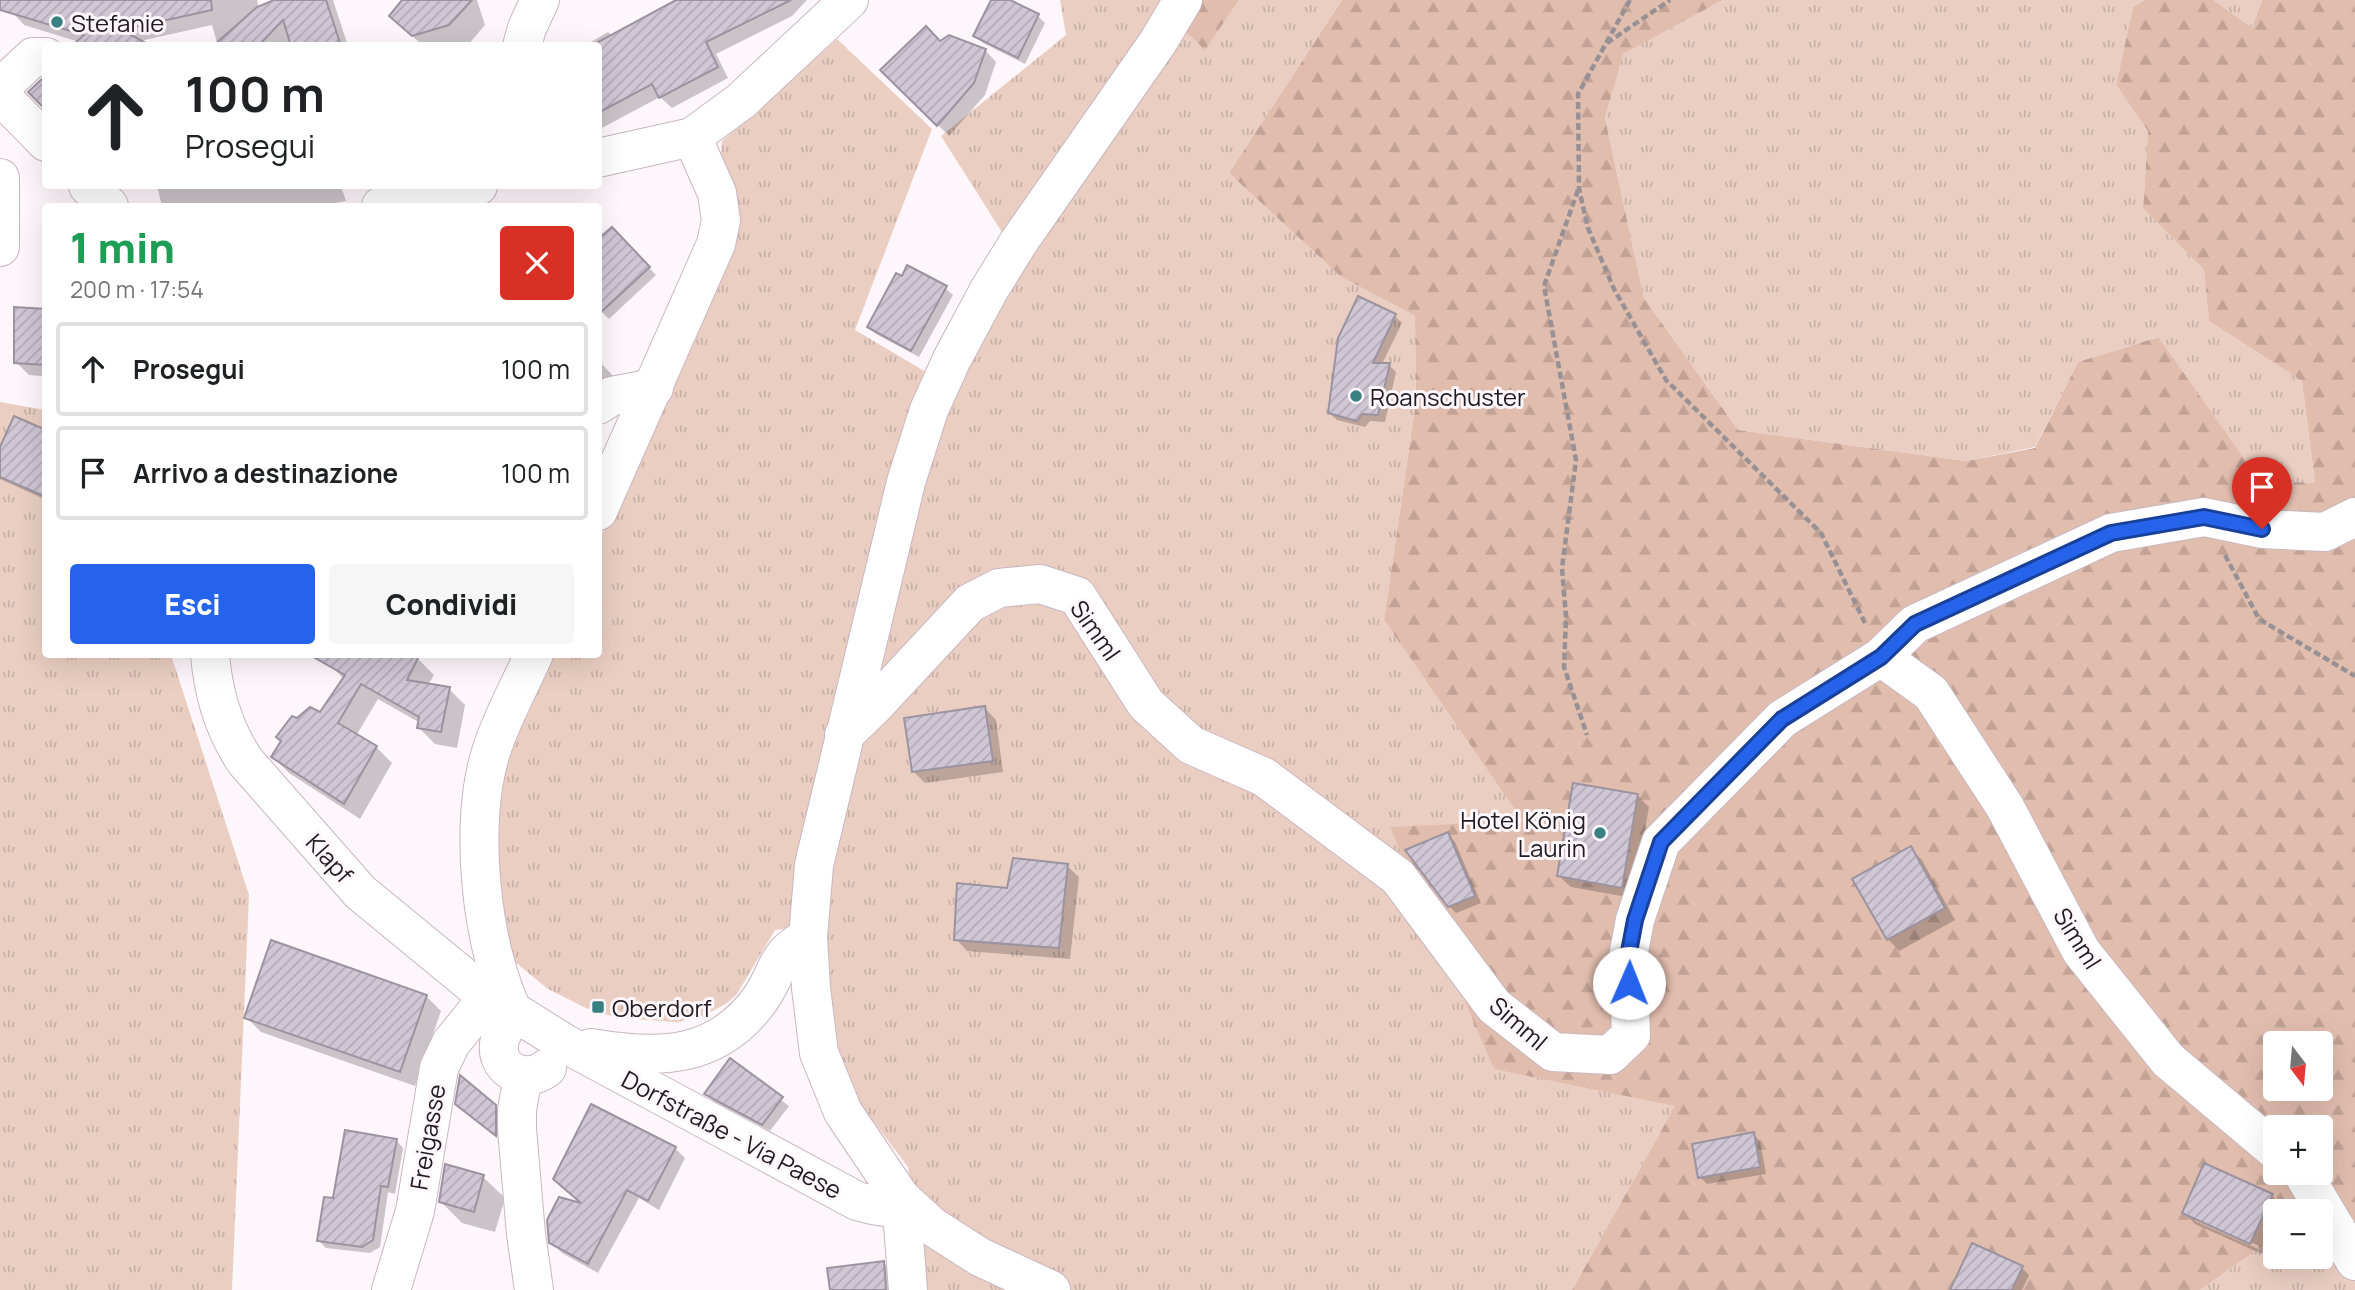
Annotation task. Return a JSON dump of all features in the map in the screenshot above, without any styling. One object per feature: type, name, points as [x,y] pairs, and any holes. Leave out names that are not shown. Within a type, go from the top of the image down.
[{"type":"street","points":[[523,42],[540,0]]},
{"type":"street","points":[[761,84],[755,64],[819,0]]},
{"type":"street","points":[[602,157],[692,137],[761,84],[836,9],[849,0]]},
{"type":"street","points":[[1051,1290],[980,1257],[933,1227],[901,1198],[843,1112],[819,1053],[808,937],[814,865],[906,482],[929,410],[952,359],[1018,243],[1158,42],[1183,0]]},
{"type":"street","points":[[0,88],[33,57],[42,57]]},
{"type":"street","points":[[0,95],[42,138]]},
{"type":"street","points":[[602,502],[716,244],[721,220],[717,193],[692,137]]},
{"type":"street","points":[[0,178],[0,247]]},
{"type":"street","points":[[396,203],[463,189]]},
{"type":"street","points":[[602,402],[611,396],[654,388]]},
{"type":"street","points":[[1881,657],[1915,624],[2111,533],[2204,517],[2262,529],[2325,532],[2355,517]]},
{"type":"street","name":"Simml","points":[[844,735],[970,603],[999,588],[1040,584],[1077,596],[1146,704],[1191,745],[1264,777],[1398,877],[1494,1006],[1553,1052],[1610,1055],[1631,1034],[1628,957],[1635,920],[1661,842],[1782,719],[1881,657],[1931,693],[2005,807],[2081,951],[2168,1060],[2263,1140]]},
{"type":"street","name":"Klapf","points":[[210,658],[219,708],[237,750],[253,771],[360,892],[502,1005]]},
{"type":"street","points":[[532,658],[491,751],[484,779],[479,830],[489,940],[504,994],[500,1055],[513,1072],[523,1076],[537,1075],[546,1069],[564,1043]]},
{"type":"street","name":"Dorfstraße - Via Paese","points":[[564,1043],[632,1055],[696,1048],[719,1040],[738,1025],[763,994],[780,959],[791,947],[808,937]]},
{"type":"street","name":"Dorfstraße - Via Paese","points":[[502,1005],[564,1043],[857,1201],[883,1208],[894,1206],[901,1198]]},
{"type":"street","name":"Freigasse","points":[[391,1290],[415,1211],[439,1068],[452,1043],[502,1005]]},
{"type":"street","points":[[523,1076],[517,1110],[518,1151],[534,1290]]},
{"type":"street","points":[[2310,1185],[2355,1261]]},
{"type":"street","points":[[901,1198],[908,1290]]},
{"type":"path","points":[[1630,0],[1578,94],[1579,190],[1588,228],[1614,289],[1666,380],[1821,533],[1881,657]]},
{"type":"path","points":[[1606,44],[1670,0]]},
{"type":"path","points":[[1579,190],[1544,286],[1576,460],[1562,568],[1566,617],[1563,667],[1587,734]]},
{"type":"path","points":[[2204,517],[2259,619],[2355,677]]},
{"type":"green space","points":[[1060,0],[1201,0],[1204,50],[1239,0],[1342,0],[1229,173],[1341,277],[1415,316],[1416,401],[1384,620],[1524,821],[1390,828],[1675,1106],[1572,1290],[920,1290],[908,1167],[854,1096],[829,1027],[818,925],[775,930],[737,994],[704,1016],[677,1022],[618,1018],[586,1008],[548,989],[515,962],[499,925],[492,836],[508,751],[548,658],[602,658],[602,534],[726,246],[735,211],[721,154],[722,141],[837,39],[932,129],[855,330],[926,372],[1005,237],[941,136],[1066,35]]},
{"type":"green space","points":[[1201,0],[1239,0],[1205,50],[1185,31]]},
{"type":"green space","points":[[1342,0],[1723,0],[1623,54],[1605,118],[1644,298],[1738,430],[1966,461],[2035,448],[2078,362],[2158,337],[2259,479],[2315,483],[2302,381],[2209,321],[2204,270],[2143,208],[2148,131],[2116,85],[2133,7],[2145,0],[2214,0],[2252,28],[2262,0],[2355,0],[2355,1248],[2333,1225],[2333,1199],[2263,1199],[2263,1245],[2200,1290],[1572,1290],[1675,1106],[1494,1069],[1390,827],[1523,821],[1384,620],[1416,401],[1415,316],[1341,277],[1229,173]]},
{"type":"green space","points":[[1723,0],[2145,0],[2133,7],[2116,85],[2148,131],[2143,208],[2204,270],[2209,321],[2302,381],[2315,483],[2259,479],[2157,337],[2078,362],[2035,447],[1966,461],[1738,430],[1644,298],[1605,118],[1622,54]]},
{"type":"green space","points":[[2214,0],[2262,0],[2252,28]]},
{"type":"green space","points":[[0,402],[42,409],[42,658],[172,658],[249,895],[232,1290],[0,1290]]},
{"type":"green space","points":[[2333,1234],[2355,1248],[2355,1290],[2200,1290],[2263,1245],[2263,1269],[2333,1269]]},
{"type":"building","points":[[0,0],[211,0],[212,10],[122,30],[144,42],[76,42],[84,35],[0,10]]},
{"type":"building","points":[[274,0],[326,0],[340,42],[290,42],[283,20],[262,42],[218,42],[257,7]]},
{"type":"building","points":[[402,0],[472,0],[449,25],[412,36],[389,16]]},
{"type":"building","points":[[676,0],[791,0],[706,42],[718,67],[659,98],[652,84],[602,111],[602,42],[598,42]]},
{"type":"building","points":[[991,0],[1010,0],[1039,14],[1018,58],[973,36]]},
{"type":"building","points":[[926,26],[940,41],[949,35],[986,49],[974,83],[937,126],[880,70]]},
{"type":"building","points":[[42,79],[42,106],[28,92]]},
{"type":"building","points":[[612,227],[650,267],[602,311],[602,236]]},
{"type":"building","points":[[907,265],[947,286],[911,351],[867,327],[896,273],[902,276]]},
{"type":"building","points":[[1358,296],[1396,314],[1373,363],[1390,363],[1378,415],[1362,414],[1357,421],[1328,413],[1338,338]]},
{"type":"building","points":[[14,307],[42,309],[42,365],[14,363]]},
{"type":"building","points":[[14,416],[42,428],[42,495],[0,477],[0,447]]},
{"type":"building","points":[[315,658],[418,658],[407,680],[450,687],[441,732],[417,728],[419,717],[361,684],[338,723],[377,746],[344,804],[271,757],[281,741],[276,737],[292,716],[297,718],[310,707],[320,712],[345,675]]},
{"type":"building","points":[[985,706],[993,761],[912,772],[904,718]]},
{"type":"building","points":[[1573,783],[1638,794],[1622,888],[1557,876]]},
{"type":"building","points":[[1448,832],[1475,896],[1448,907],[1405,850]]},
{"type":"building","points":[[1911,846],[1945,908],[1887,940],[1852,879]]},
{"type":"building","points":[[1013,858],[1068,864],[1059,948],[954,940],[957,883],[1007,888]]},
{"type":"building","points":[[271,940],[427,995],[400,1072],[244,1018]]},
{"type":"building","points":[[730,1058],[783,1097],[762,1125],[704,1094]]},
{"type":"building","points":[[460,1075],[496,1105],[496,1136],[455,1104]]},
{"type":"building","points":[[591,1104],[676,1147],[648,1201],[627,1190],[588,1264],[549,1243],[547,1220],[559,1197],[581,1203],[553,1179]]},
{"type":"building","points":[[345,1130],[397,1139],[388,1187],[381,1186],[373,1240],[362,1247],[317,1241],[324,1197],[333,1198]]},
{"type":"building","points":[[1754,1132],[1760,1167],[1698,1178],[1692,1144]]},
{"type":"building","points":[[2204,1163],[2273,1194],[2271,1199],[2263,1199],[2263,1216],[2250,1244],[2182,1213]]},
{"type":"building","points":[[445,1164],[484,1175],[474,1212],[439,1202]]},
{"type":"building","points":[[1972,1243],[2023,1266],[2012,1290],[1950,1290]]},
{"type":"building","points":[[884,1261],[886,1290],[830,1290],[827,1268]]},
{"type":"place","name":"Stefanie","points":[[57,22]]},
{"type":"place","name":"Roanschuster","points":[[1356,396]]},
{"type":"place","name":"Hotel König Laurin","points":[[1600,833]]},
{"type":"place","name":"Oberdorf","points":[[598,1007]]},
{"type":"route","points":[[1629,983],[1628,957],[1635,920],[1661,842],[1782,719],[1881,657],[1915,624],[2111,533],[2204,517],[2262,529]]}]
